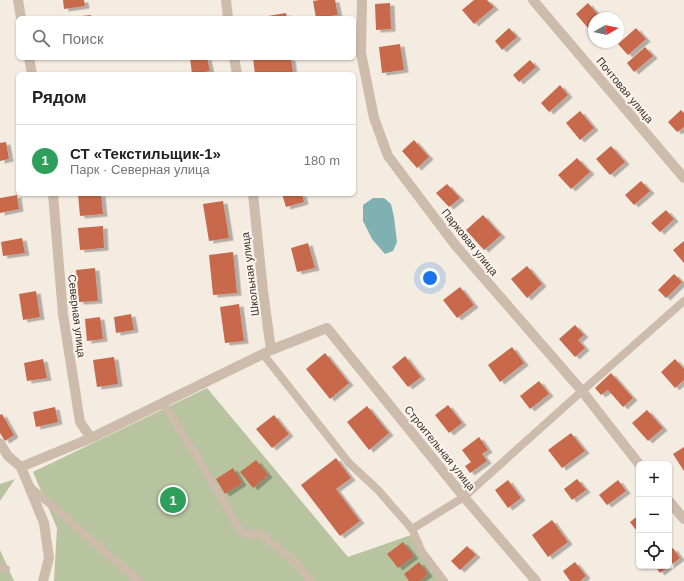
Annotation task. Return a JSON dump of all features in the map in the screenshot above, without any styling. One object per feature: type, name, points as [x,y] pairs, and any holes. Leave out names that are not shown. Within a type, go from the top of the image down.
[{"type":"street","points":[[18,0],[21,16]]},
{"type":"street","points":[[226,0],[228,16]]},
{"type":"street","name":"Парковая улица","points":[[362,0],[361,53],[374,118],[388,156],[456,246],[582,391],[637,461]]},
{"type":"street","name":"Почтовая улица","points":[[533,0],[684,178]]},
{"type":"street","points":[[29,60],[32,72]]},
{"type":"street","points":[[234,60],[237,72]]},
{"type":"street","name":"Северная улица","points":[[53,196],[63,314],[80,422],[91,438]]},
{"type":"street","name":"Школьная улица","points":[[253,196],[263,291],[267,352]]},
{"type":"street","name":"Строительная улица","points":[[267,352],[327,328],[464,497],[536,581]]},
{"type":"street","points":[[21,467],[91,438],[267,352]]},
{"type":"street","points":[[0,443],[8,456],[21,467],[44,523],[49,558],[44,581]]},
{"type":"street","points":[[672,505],[684,519]]},
{"type":"lane","points":[[412,529],[464,497],[684,301]]},
{"type":"lane","points":[[267,352],[349,463],[378,490],[412,529],[422,552],[444,581]]},
{"type":"lane","points":[[163,403],[242,533],[262,536],[297,564],[311,581]]},
{"type":"lane","points":[[29,485],[139,581]]},
{"type":"green space","points":[[207,388],[348,557],[411,535],[445,581],[54,581],[57,528],[33,472]]},
{"type":"green space","points":[[15,479],[0,501],[0,484]]},
{"type":"green space","points":[[0,550],[14,581],[0,581]]},
{"type":"water","points":[[373,198],[384,198],[391,204],[394,217],[397,242],[393,251],[385,254],[372,239],[363,221],[363,205]]},
{"type":"building","points":[[63,0],[84,0],[85,6],[64,9]]},
{"type":"building","points":[[335,0],[338,15],[316,16],[313,1]]},
{"type":"building","points":[[474,0],[487,0],[494,7],[474,24],[462,10]]},
{"type":"building","points":[[390,3],[391,29],[376,30],[375,4]]},
{"type":"building","points":[[588,3],[596,12],[588,12],[588,28],[576,14]]},
{"type":"building","points":[[286,13],[287,16],[268,16]]},
{"type":"building","points":[[509,28],[517,37],[502,50],[495,41]]},
{"type":"building","points":[[636,28],[646,39],[628,55],[622,48],[624,48],[624,39]]},
{"type":"building","points":[[400,44],[404,70],[382,73],[379,47]]},
{"type":"building","points":[[645,47],[653,56],[634,72],[627,63]]},
{"type":"building","points":[[190,60],[207,60],[210,71],[192,72]]},
{"type":"building","points":[[253,60],[291,60],[293,72],[255,72]]},
{"type":"building","points":[[530,60],[536,67],[519,82],[513,75]]},
{"type":"building","points":[[560,85],[568,95],[549,112],[541,103]]},
{"type":"building","points":[[681,110],[684,113],[684,127],[677,132],[668,122]]},
{"type":"building","points":[[580,111],[594,128],[580,140],[566,123]]},
{"type":"building","points":[[414,140],[429,157],[417,168],[402,151]]},
{"type":"building","points":[[6,142],[9,159],[0,161],[0,143]]},
{"type":"building","points":[[611,146],[625,162],[610,175],[596,159]]},
{"type":"building","points":[[577,158],[590,172],[571,189],[558,175]]},
{"type":"building","points":[[641,181],[650,191],[634,205],[625,195]]},
{"type":"building","points":[[447,184],[460,198],[449,207],[436,193]]},
{"type":"building","points":[[16,195],[19,209],[0,213],[0,198]]},
{"type":"building","points":[[78,196],[101,196],[103,214],[80,216]]},
{"type":"building","points":[[283,196],[302,196],[304,202],[286,207]]},
{"type":"building","points":[[223,201],[229,238],[209,241],[203,204]]},
{"type":"building","points":[[666,210],[674,219],[660,232],[651,223]]},
{"type":"building","points":[[483,215],[501,235],[484,250],[466,230]]},
{"type":"building","points":[[103,226],[104,248],[80,250],[78,228]]},
{"type":"building","points":[[22,238],[25,253],[3,256],[1,242]]},
{"type":"building","points":[[684,241],[684,263],[673,250]]},
{"type":"building","points":[[308,243],[315,268],[297,272],[291,248]]},
{"type":"building","points":[[233,252],[237,293],[213,295],[209,255]]},
{"type":"building","points":[[527,266],[542,284],[527,298],[511,279]]},
{"type":"building","points":[[95,268],[98,301],[79,302],[76,270]]},
{"type":"building","points":[[674,274],[682,282],[666,298],[658,290]]},
{"type":"building","points":[[460,287],[474,305],[457,318],[443,300]]},
{"type":"building","points":[[36,291],[40,317],[23,320],[19,294]]},
{"type":"building","points":[[239,304],[244,341],[225,343],[220,307]]},
{"type":"building","points":[[131,314],[134,330],[116,333],[114,317]]},
{"type":"building","points":[[100,317],[103,339],[87,341],[85,319]]},
{"type":"building","points":[[575,325],[584,335],[578,340],[585,348],[575,357],[559,339]]},
{"type":"building","points":[[512,347],[524,363],[500,382],[488,365]]},
{"type":"building","points":[[325,353],[349,383],[330,399],[306,369]]},
{"type":"building","points":[[405,356],[421,377],[408,387],[392,367]]},
{"type":"building","points":[[114,357],[118,384],[97,387],[93,360]]},
{"type":"building","points":[[43,359],[47,378],[27,381],[24,363]]},
{"type":"building","points":[[675,359],[684,369],[684,380],[675,388],[661,372]]},
{"type":"building","points":[[611,373],[633,398],[623,407],[608,390],[601,395],[595,388]]},
{"type":"building","points":[[539,381],[549,394],[530,409],[520,396]]},
{"type":"building","points":[[448,405],[462,423],[449,433],[435,415]]},
{"type":"building","points":[[367,406],[389,433],[369,450],[347,422]]},
{"type":"building","points":[[55,407],[58,422],[36,427],[33,412]]},
{"type":"building","points":[[647,410],[663,428],[648,441],[632,423]]},
{"type":"building","points":[[2,414],[14,435],[5,441],[0,433],[0,415]]},
{"type":"building","points":[[274,415],[289,434],[272,448],[256,429]]},
{"type":"building","points":[[571,433],[585,451],[562,468],[548,450]]},
{"type":"building","points":[[479,437],[488,450],[482,454],[487,461],[470,473],[465,466],[471,462],[462,450]]},
{"type":"building","points":[[684,447],[684,471],[673,454]]},
{"type":"building","points":[[336,458],[351,478],[336,489],[360,521],[340,536],[301,485]]},
{"type":"building","points":[[256,460],[268,475],[253,488],[240,472]]},
{"type":"building","points":[[233,468],[242,483],[225,494],[216,479]]},
{"type":"building","points":[[577,479],[586,490],[572,500],[564,489]]},
{"type":"building","points":[[508,480],[521,498],[508,508],[495,490]]},
{"type":"building","points":[[618,480],[626,491],[607,505],[599,495]]},
{"type":"building","points":[[636,517],[636,530],[630,522]]},
{"type":"building","points":[[552,520],[568,542],[548,557],[532,535]]},
{"type":"building","points":[[403,542],[414,556],[398,568],[387,554]]},
{"type":"building","points":[[467,546],[476,555],[460,570],[451,561]]},
{"type":"building","points":[[673,548],[680,558],[672,564]]},
{"type":"building","points":[[419,562],[428,574],[419,581],[409,581],[404,574]]},
{"type":"building","points":[[575,562],[586,576],[580,581],[570,581],[563,571]]},
{"type":"building","points":[[657,569],[665,569],[660,573]]},
{"type":"place","name":"СТ «Текстильщик-1»","points":[[173,500]]}]
